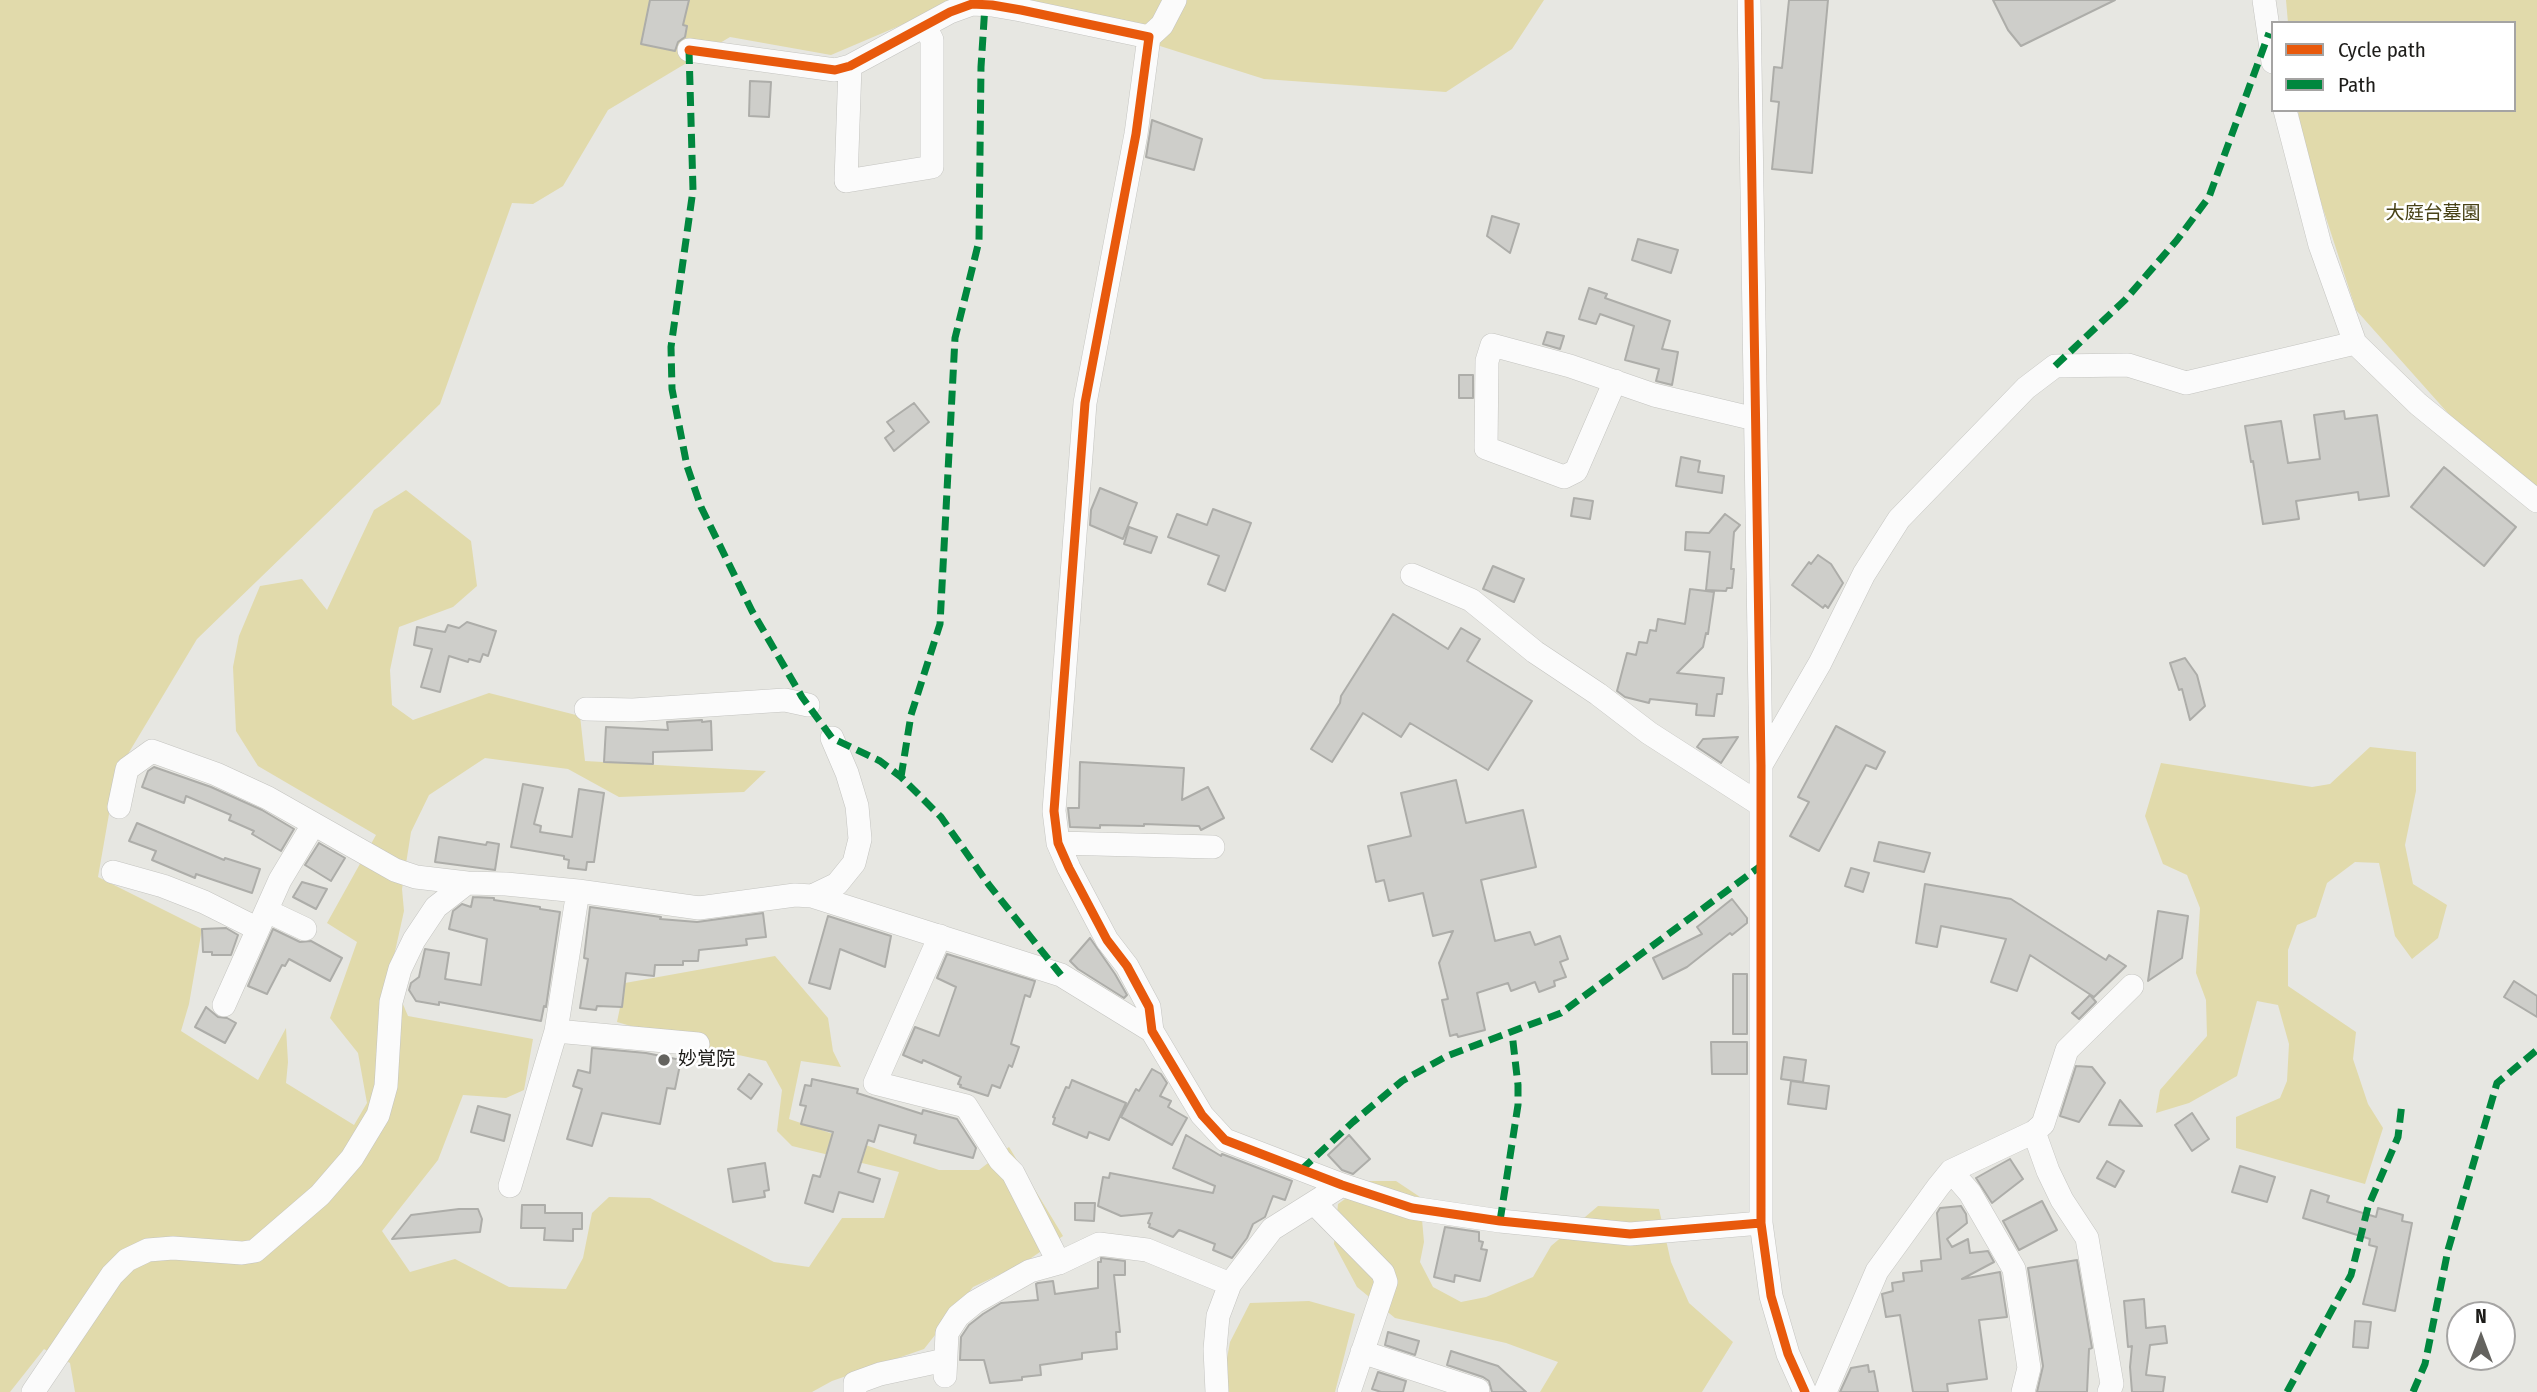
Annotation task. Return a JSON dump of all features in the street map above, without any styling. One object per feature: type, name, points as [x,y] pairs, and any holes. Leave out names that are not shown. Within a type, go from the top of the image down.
[{"type":"street","points":[[1175,0],[1162,25],[1149,37],[1136,134],[1085,403],[1054,811],[1058,843],[1069,868],[1107,940],[1127,966],[1149,1007],[1152,1031],[1202,1115],[1225,1140],[1342,1185],[1412,1208],[1500,1221],[1630,1234],[1761,1223]]},
{"type":"street","points":[[1749,0],[1761,765],[1761,1223],[1771,1296],[1788,1354],[1805,1392]]},
{"type":"street","points":[[2264,0],[2271,48]]},
{"type":"street","points":[[689,50],[835,71],[850,66],[950,12],[971,4],[992,5],[1149,37]]},
{"type":"street","points":[[850,66],[846,181],[932,167],[932,40],[925,26]]},
{"type":"street","points":[[2286,112],[2320,245],[2355,342],[2418,404],[2537,501]]},
{"type":"street","points":[[1761,765],[1820,663],[1864,574],[1899,519],[2026,387],[2055,366],[2128,365],[2186,383],[2355,342]]},
{"type":"street","points":[[1615,381],[1576,471],[1564,477],[1486,448],[1487,360],[1492,345],[1570,366],[1615,381],[1654,395],[1755,419]]},
{"type":"street","points":[[1412,575],[1471,600],[1535,652],[1598,694],[1649,733],[1761,805]]},
{"type":"street","points":[[586,709],[633,710],[785,700],[808,705]]},
{"type":"street","points":[[812,896],[837,884],[854,863],[859,839],[857,806],[832,738]]},
{"type":"street","points":[[119,807],[127,769],[152,751],[216,774],[268,798],[395,870],[416,877],[578,891],[699,908],[795,895],[812,896],[1060,975],[1152,1031]]},
{"type":"street","points":[[224,1005],[280,880],[313,825]]},
{"type":"street","points":[[1058,843],[1213,848]]},
{"type":"street","points":[[113,872],[263,920],[306,929]]},
{"type":"street","points":[[33,1392],[111,1275],[127,1260],[148,1250],[173,1248],[242,1253],[255,1251],[320,1195],[352,1158],[378,1115],[386,1086],[391,1002],[400,969],[414,940],[436,907],[467,883]]},
{"type":"street","points":[[510,1186],[556,1031],[578,891]]},
{"type":"street","points":[[940,936],[875,1083],[966,1106],[1000,1160],[1013,1174],[1059,1263]]},
{"type":"street","points":[[1825,1392],[1877,1271],[1951,1171],[2035,1132],[2043,1124],[2067,1050],[2132,986]]},
{"type":"street","points":[[556,1031],[698,1044]]},
{"type":"street","points":[[2035,1132],[2048,1171],[2062,1200],[2087,1238],[2112,1384],[2109,1392]]},
{"type":"street","points":[[1951,1171],[1970,1193],[2014,1269],[2029,1368],[2023,1392]]},
{"type":"street","points":[[1217,1392],[1215,1349],[1218,1316],[1230,1283],[1272,1229],[1342,1185]]},
{"type":"street","points":[[1314,1203],[1384,1273],[1386,1282],[1349,1392]]},
{"type":"street","points":[[855,1392],[855,1383],[880,1374],[945,1368],[947,1333],[958,1316],[975,1302],[1030,1271],[1059,1263],[1099,1244],[1147,1250],[1230,1283]]},
{"type":"street","points":[[1363,1352],[1478,1390]]},
{"type":"green space","points":[[0,0],[960,0],[831,55],[730,37],[608,110],[563,186],[533,204],[512,203],[440,404],[197,639],[116,774],[98,877],[202,929],[189,1004],[181,1031],[258,1080],[286,1028],[286,1083],[354,1125],[367,1103],[358,1053],[330,1018],[357,942],[327,923],[376,835],[258,766],[236,731],[233,667],[239,636],[260,586],[302,579],[327,610],[374,510],[406,490],[471,541],[477,586],[453,607],[399,627],[390,670],[392,705],[413,720],[489,693],[580,716],[585,761],[766,771],[744,792],[619,797],[568,769],[485,758],[429,795],[411,832],[402,889],[404,911],[390,974],[408,1016],[533,1039],[524,1090],[506,1098],[463,1095],[438,1160],[382,1231],[410,1272],[455,1259],[509,1287],[566,1289],[583,1258],[592,1213],[609,1197],[650,1198],[774,1262],[809,1267],[842,1218],[884,1218],[899,1172],[792,1146],[777,1131],[782,1090],[766,1061],[711,1049],[617,1022],[625,983],[775,956],[828,1018],[833,1051],[841,1067],[801,1061],[789,1119],[939,1170],[979,1170],[1009,1147],[1063,1236],[1024,1263],[973,1287],[924,1349],[832,1381],[812,1392],[75,1392],[70,1363],[44,1349],[10,1392],[0,1392]]},
{"type":"green space","points":[[1015,0],[1544,0],[1512,49],[1446,92],[1264,79]]},
{"type":"green space","name":"大庭台墓園","points":[[2286,0],[2537,0],[2537,491],[2471,439],[2356,310],[2303,147],[2298,112],[2516,112],[2516,21],[2288,21]]},
{"type":"green space","points":[[2370,747],[2416,752],[2416,791],[2405,845],[2413,884],[2447,905],[2438,938],[2412,959],[2395,936],[2379,863],[2355,862],[2327,883],[2316,917],[2297,925],[2288,950],[2288,986],[2356,1032],[2353,1059],[2368,1104],[2383,1128],[2365,1184],[2236,1148],[2236,1117],[2280,1098],[2287,1081],[2289,1044],[2278,1005],[2257,1001],[2237,1076],[2189,1103],[2156,1113],[2160,1090],[2207,1036],[2206,1000],[2196,973],[2200,908],[2187,875],[2163,864],[2145,816],[2161,763],[2312,787],[2330,784]]},
{"type":"green space","points":[[1370,1181],[1396,1181],[1420,1197],[1424,1242],[1420,1262],[1433,1287],[1461,1302],[1486,1297],[1533,1277],[1551,1246],[1598,1206],[1659,1209],[1671,1262],[1689,1303],[1733,1342],[1702,1392],[1540,1392],[1558,1362],[1506,1343],[1395,1318],[1357,1287],[1334,1244],[1338,1204]]},
{"type":"green space","points":[[1309,1301],[1355,1314],[1335,1392],[1225,1392],[1223,1380],[1230,1342],[1250,1303]]},
{"type":"building","points":[[650,0],[689,0],[683,25],[687,26],[685,37],[678,42],[675,51],[641,44]]},
{"type":"building","points":[[1789,0],[1828,0],[1812,173],[1772,169],[1779,102],[1771,101],[1774,67],[1782,68]]},
{"type":"building","points":[[1993,0],[2115,0],[2021,46],[2008,30]]},
{"type":"building","points":[[750,81],[771,82],[769,117],[749,116]]},
{"type":"building","points":[[1152,120],[1202,139],[1194,170],[1146,157]]},
{"type":"building","points":[[1492,216],[1519,224],[1510,253],[1487,236]]},
{"type":"building","points":[[1638,239],[1678,250],[1671,273],[1632,260]]},
{"type":"building","points":[[1589,288],[1607,294],[1605,298],[1670,321],[1662,349],[1678,352],[1672,385],[1656,381],[1659,369],[1625,360],[1634,326],[1600,314],[1596,324],[1579,319]]},
{"type":"building","points":[[1547,332],[1564,336],[1560,349],[1543,344]]},
{"type":"building","points":[[1459,375],[1473,375],[1473,398],[1459,398]]},
{"type":"building","points":[[914,403],[929,422],[894,451],[885,438],[894,431],[887,422]]},
{"type":"building","points":[[2344,411],[2345,419],[2377,415],[2389,496],[2359,500],[2358,492],[2296,501],[2299,519],[2263,524],[2245,426],[2281,421],[2288,463],[2320,459],[2314,415]]},
{"type":"building","points":[[1681,457],[1700,461],[1698,472],[1724,476],[1722,493],[1676,486]]},
{"type":"building","points":[[2444,467],[2516,527],[2484,566],[2411,507]]},
{"type":"building","points":[[1100,488],[1137,503],[1123,539],[1090,525],[1091,510]]},
{"type":"building","points":[[1574,498],[1593,501],[1590,519],[1571,516]]},
{"type":"building","points":[[1213,509],[1251,523],[1225,591],[1208,584],[1219,556],[1168,537],[1177,514],[1207,525]]},
{"type":"building","points":[[1725,514],[1740,525],[1734,532],[1732,588],[1727,588],[1726,591],[1706,590],[1710,552],[1685,550],[1686,532],[1709,533]]},
{"type":"building","points":[[1129,527],[1157,537],[1151,553],[1124,544]]},
{"type":"building","points":[[1818,555],[1831,564],[1843,583],[1828,608],[1825,605],[1823,608],[1792,585],[1809,562],[1811,564]]},
{"type":"building","points":[[1493,566],[1524,579],[1514,602],[1483,589]]},
{"type":"building","points":[[1690,589],[1714,592],[1708,634],[1706,633],[1703,647],[1677,673],[1724,678],[1722,694],[1717,694],[1714,716],[1696,715],[1697,704],[1650,699],[1649,703],[1625,697],[1617,691],[1627,653],[1636,655],[1639,642],[1647,643],[1650,630],[1656,631],[1658,619],[1685,624]]},
{"type":"building","points":[[1393,614],[1448,649],[1461,628],[1480,639],[1467,661],[1532,701],[1488,770],[1410,723],[1401,737],[1363,713],[1332,762],[1311,749]]},
{"type":"building","points":[[467,622],[496,631],[488,656],[483,654],[480,662],[469,659],[468,662],[449,656],[440,692],[421,687],[432,649],[414,645],[417,627],[445,632],[448,625],[459,628]]},
{"type":"building","points":[[2185,658],[2197,675],[2205,706],[2190,720],[2182,689],[2179,690],[2170,663]]},
{"type":"building","points":[[711,721],[712,750],[653,752],[653,764],[604,762],[606,727],[668,730],[667,722]]},
{"type":"building","points":[[1836,726],[1885,752],[1876,769],[1866,765],[1819,851],[1790,836],[1809,802],[1798,797]]},
{"type":"building","points":[[1738,737],[1721,763],[1697,747],[1703,739]]},
{"type":"building","points":[[1080,762],[1184,768],[1182,800],[1208,787],[1224,818],[1201,830],[1199,826],[1144,824],[1100,825],[1100,828],[1070,827],[1068,808],[1079,808]]},
{"type":"building","points":[[154,767],[211,787],[262,810],[294,829],[281,851],[252,834],[254,831],[229,820],[231,815],[186,796],[184,803],[142,787],[148,771]]},
{"type":"building","points":[[1456,780],[1466,823],[1523,810],[1536,867],[1481,880],[1495,941],[1530,932],[1535,945],[1560,936],[1568,959],[1560,962],[1566,977],[1554,981],[1555,986],[1539,992],[1535,982],[1511,991],[1508,983],[1477,993],[1485,1030],[1458,1037],[1457,1034],[1450,1036],[1442,1000],[1448,999],[1439,963],[1453,931],[1433,936],[1423,893],[1389,901],[1384,880],[1376,882],[1368,846],[1411,836],[1401,793]]},
{"type":"building","points":[[523,784],[543,788],[534,824],[541,826],[540,832],[572,837],[579,789],[604,793],[594,862],[587,862],[586,870],[568,868],[569,860],[564,859],[564,856],[511,847]]},
{"type":"building","points":[[137,823],[224,860],[225,858],[260,869],[252,893],[196,874],[195,878],[152,860],[156,851],[129,841]]},
{"type":"building","points":[[439,837],[486,845],[487,842],[499,844],[495,870],[435,862]]},
{"type":"building","points":[[1879,842],[1930,853],[1924,872],[1874,861]]},
{"type":"building","points":[[319,843],[345,858],[331,881],[305,865]]},
{"type":"building","points":[[1851,868],[1869,873],[1863,892],[1845,886]]},
{"type":"building","points":[[302,882],[327,889],[316,909],[293,897]]},
{"type":"building","points":[[1925,884],[2011,899],[2106,960],[2109,955],[2126,966],[2094,997],[2030,955],[2017,991],[1991,982],[2006,939],[1941,926],[1937,947],[1916,943]]},
{"type":"building","points":[[473,897],[494,898],[560,912],[546,1007],[544,1006],[541,1021],[439,1002],[439,1005],[416,1001],[409,990],[411,983],[419,977],[425,949],[449,953],[445,979],[481,985],[487,939],[449,929],[453,911],[462,904],[471,907]]},
{"type":"building","points":[[1732,899],[1747,918],[1747,923],[1687,967],[1663,979],[1653,958],[1702,934],[1697,927]]},
{"type":"building","points":[[590,907],[661,917],[660,919],[697,922],[763,913],[766,937],[746,939],[747,945],[699,950],[698,961],[683,961],[683,965],[655,965],[654,976],[626,973],[622,1007],[597,1006],[596,1010],[580,1008],[588,959],[584,958]]},
{"type":"building","points":[[2158,911],[2188,916],[2182,958],[2148,981]]},
{"type":"building","points":[[828,916],[891,936],[885,967],[840,949],[830,989],[809,983]]},
{"type":"building","points":[[226,928],[238,935],[231,955],[203,952],[202,929]]},
{"type":"building","points":[[273,929],[300,942],[311,941],[342,958],[330,981],[289,959],[285,966],[282,965],[267,994],[248,986]]},
{"type":"building","points":[[1090,938],[1127,995],[1124,998],[1070,961]]},
{"type":"building","points":[[947,954],[1035,981],[1030,997],[1025,995],[1011,1044],[1019,1047],[1012,1067],[1009,1065],[1000,1088],[992,1085],[988,1096],[960,1087],[958,1084],[961,1077],[923,1060],[922,1063],[903,1055],[915,1027],[939,1036],[956,987],[937,978]]},
{"type":"building","points":[[1733,974],[1747,974],[1747,1034],[1733,1034]]},
{"type":"building","points":[[2514,981],[2537,996],[2537,1017],[2504,997]]},
{"type":"building","points":[[2090,995],[2096,1002],[2079,1019],[2072,1013]]},
{"type":"building","points":[[206,1007],[218,1017],[236,1023],[225,1043],[195,1027]]},
{"type":"building","points":[[1711,1042],[1747,1042],[1747,1074],[1712,1074]]},
{"type":"building","points":[[592,1048],[646,1053],[681,1060],[675,1089],[667,1088],[660,1124],[602,1113],[592,1146],[567,1139],[582,1089],[573,1086],[578,1070],[590,1073]]},
{"type":"building","points":[[1784,1057],[1806,1060],[1803,1082],[1781,1079]]},
{"type":"building","points":[[2076,1066],[2092,1067],[2105,1083],[2079,1122],[2060,1116]]},
{"type":"building","points":[[1152,1069],[1161,1074],[1167,1083],[1160,1096],[1171,1101],[1168,1107],[1187,1118],[1172,1145],[1121,1117],[1136,1089],[1139,1091]]},
{"type":"building","points":[[749,1074],[762,1084],[751,1099],[738,1089]]},
{"type":"building","points":[[812,1079],[858,1089],[857,1093],[922,1114],[923,1110],[957,1119],[976,1148],[973,1158],[914,1143],[916,1135],[879,1125],[874,1142],[868,1140],[858,1172],[880,1179],[873,1202],[839,1192],[833,1212],[805,1203],[813,1175],[820,1177],[833,1132],[801,1124],[806,1106],[800,1105],[805,1085],[811,1086]]},
{"type":"building","points":[[1072,1080],[1126,1103],[1109,1140],[1089,1132],[1087,1138],[1053,1124],[1053,1117],[1066,1087],[1069,1088]]},
{"type":"building","points":[[1791,1081],[1829,1086],[1826,1109],[1788,1104]]},
{"type":"building","points":[[2120,1100],[2142,1126],[2109,1125]]},
{"type":"building","points":[[478,1106],[510,1115],[504,1141],[471,1132]]},
{"type":"building","points":[[2192,1113],[2209,1139],[2192,1151],[2175,1125]]},
{"type":"building","points":[[1186,1135],[1221,1156],[1222,1154],[1292,1181],[1285,1200],[1273,1196],[1265,1217],[1253,1224],[1247,1238],[1232,1258],[1213,1250],[1215,1244],[1179,1230],[1173,1237],[1149,1227],[1152,1213],[1121,1216],[1098,1206],[1103,1177],[1109,1178],[1110,1173],[1213,1193],[1215,1186],[1173,1168]]},
{"type":"building","points":[[1349,1135],[1370,1159],[1353,1174],[1342,1170],[1328,1155]]},
{"type":"building","points":[[2010,1159],[2023,1179],[1992,1203],[1976,1178]]},
{"type":"building","points":[[2107,1161],[2124,1171],[2115,1187],[2097,1178]]},
{"type":"building","points":[[765,1163],[769,1190],[764,1191],[765,1197],[733,1202],[728,1169]]},
{"type":"building","points":[[2240,1166],[2275,1177],[2267,1202],[2232,1192]]},
{"type":"building","points":[[2311,1190],[2329,1196],[2327,1202],[2376,1217],[2378,1208],[2403,1215],[2402,1221],[2412,1223],[2395,1311],[2363,1304],[2377,1247],[2369,1245],[2370,1239],[2303,1218]]},
{"type":"building","points":[[2042,1201],[2057,1230],[2019,1250],[2003,1221]]},
{"type":"building","points":[[1075,1203],[1095,1203],[1094,1221],[1075,1220]]},
{"type":"building","points":[[522,1205],[545,1205],[545,1213],[582,1213],[582,1229],[573,1229],[573,1241],[544,1240],[545,1228],[521,1228]]},
{"type":"building","points":[[1961,1206],[1967,1223],[1947,1239],[1952,1247],[1968,1239],[1970,1253],[1988,1251],[1994,1262],[1962,1279],[2000,1272],[2007,1317],[1979,1320],[1987,1379],[1947,1384],[1948,1392],[1913,1392],[1900,1315],[1886,1317],[1882,1294],[1893,1291],[1892,1283],[1904,1281],[1903,1273],[1922,1271],[1921,1261],[1941,1259],[1937,1213],[1940,1208]]},
{"type":"building","points":[[478,1209],[482,1219],[480,1232],[392,1239],[411,1215]]},
{"type":"building","points":[[1445,1227],[1479,1232],[1479,1241],[1483,1242],[1481,1249],[1487,1250],[1480,1281],[1455,1275],[1454,1282],[1434,1277]]},
{"type":"building","points":[[1101,1258],[1125,1261],[1125,1275],[1114,1275],[1120,1332],[1116,1332],[1117,1349],[1082,1353],[1082,1359],[1040,1365],[1041,1375],[990,1383],[984,1360],[960,1360],[961,1337],[969,1325],[983,1314],[1001,1303],[1038,1300],[1038,1283],[1053,1281],[1055,1294],[1098,1288],[1098,1262],[1101,1262]]},
{"type":"building","points":[[2077,1260],[2092,1348],[2089,1349],[2087,1392],[2037,1392],[2043,1366],[2028,1268]]},
{"type":"building","points":[[2144,1299],[2146,1328],[2165,1326],[2167,1343],[2150,1345],[2146,1375],[2165,1377],[2163,1392],[2132,1392],[2132,1346],[2128,1347],[2124,1301]]},
{"type":"building","points":[[2355,1321],[2371,1322],[2368,1348],[2353,1347]]},
{"type":"building","points":[[1388,1332],[1419,1341],[1415,1355],[1385,1345]]},
{"type":"building","points":[[1451,1351],[1498,1366],[1526,1392],[1492,1392],[1489,1381],[1483,1377],[1447,1365]]},
{"type":"building","points":[[1868,1365],[1869,1372],[1874,1371],[1878,1392],[1840,1392],[1851,1368]]},
{"type":"building","points":[[1378,1372],[1406,1381],[1403,1392],[1381,1392],[1372,1389]]},
{"type":"marked path","points":[[901,777],[911,715],[940,624],[955,338],[979,241],[981,67],[985,5]]},
{"type":"marked path","points":[[2055,366],[2125,300],[2177,240],[2209,197],[2269,33]]},
{"type":"marked path","points":[[689,50],[693,190],[671,347],[672,389],[687,466],[701,507],[752,611],[802,697],[832,738],[880,761],[901,777],[941,817],[989,885],[1061,975]]},
{"type":"marked path","points":[[1301,1170],[1402,1081],[1447,1056],[1561,1013],[1762,865]]},
{"type":"marked path","points":[[1500,1221],[1518,1105],[1512,1033]]},
{"type":"marked path","points":[[2413,1392],[2425,1364],[2448,1250],[2497,1083],[2537,1050]]},
{"type":"marked path","points":[[2287,1392],[2351,1275],[2368,1207],[2398,1137],[2402,1103]]},
{"type":"cycle path","points":[[1749,0],[1761,765],[1761,1223],[1771,1296],[1788,1354],[1805,1392]]},
{"type":"cycle path","points":[[689,50],[835,70],[850,66],[950,12],[972,4],[1021,10],[1149,37],[1136,134],[1085,403],[1054,811],[1058,843],[1069,868],[1107,940],[1127,966],[1149,1007],[1152,1031],[1202,1115],[1225,1140],[1342,1185],[1412,1208],[1500,1221],[1630,1234],[1761,1223]]},
{"type":"place","name":"妙覚院","points":[[664,1060]]}]
